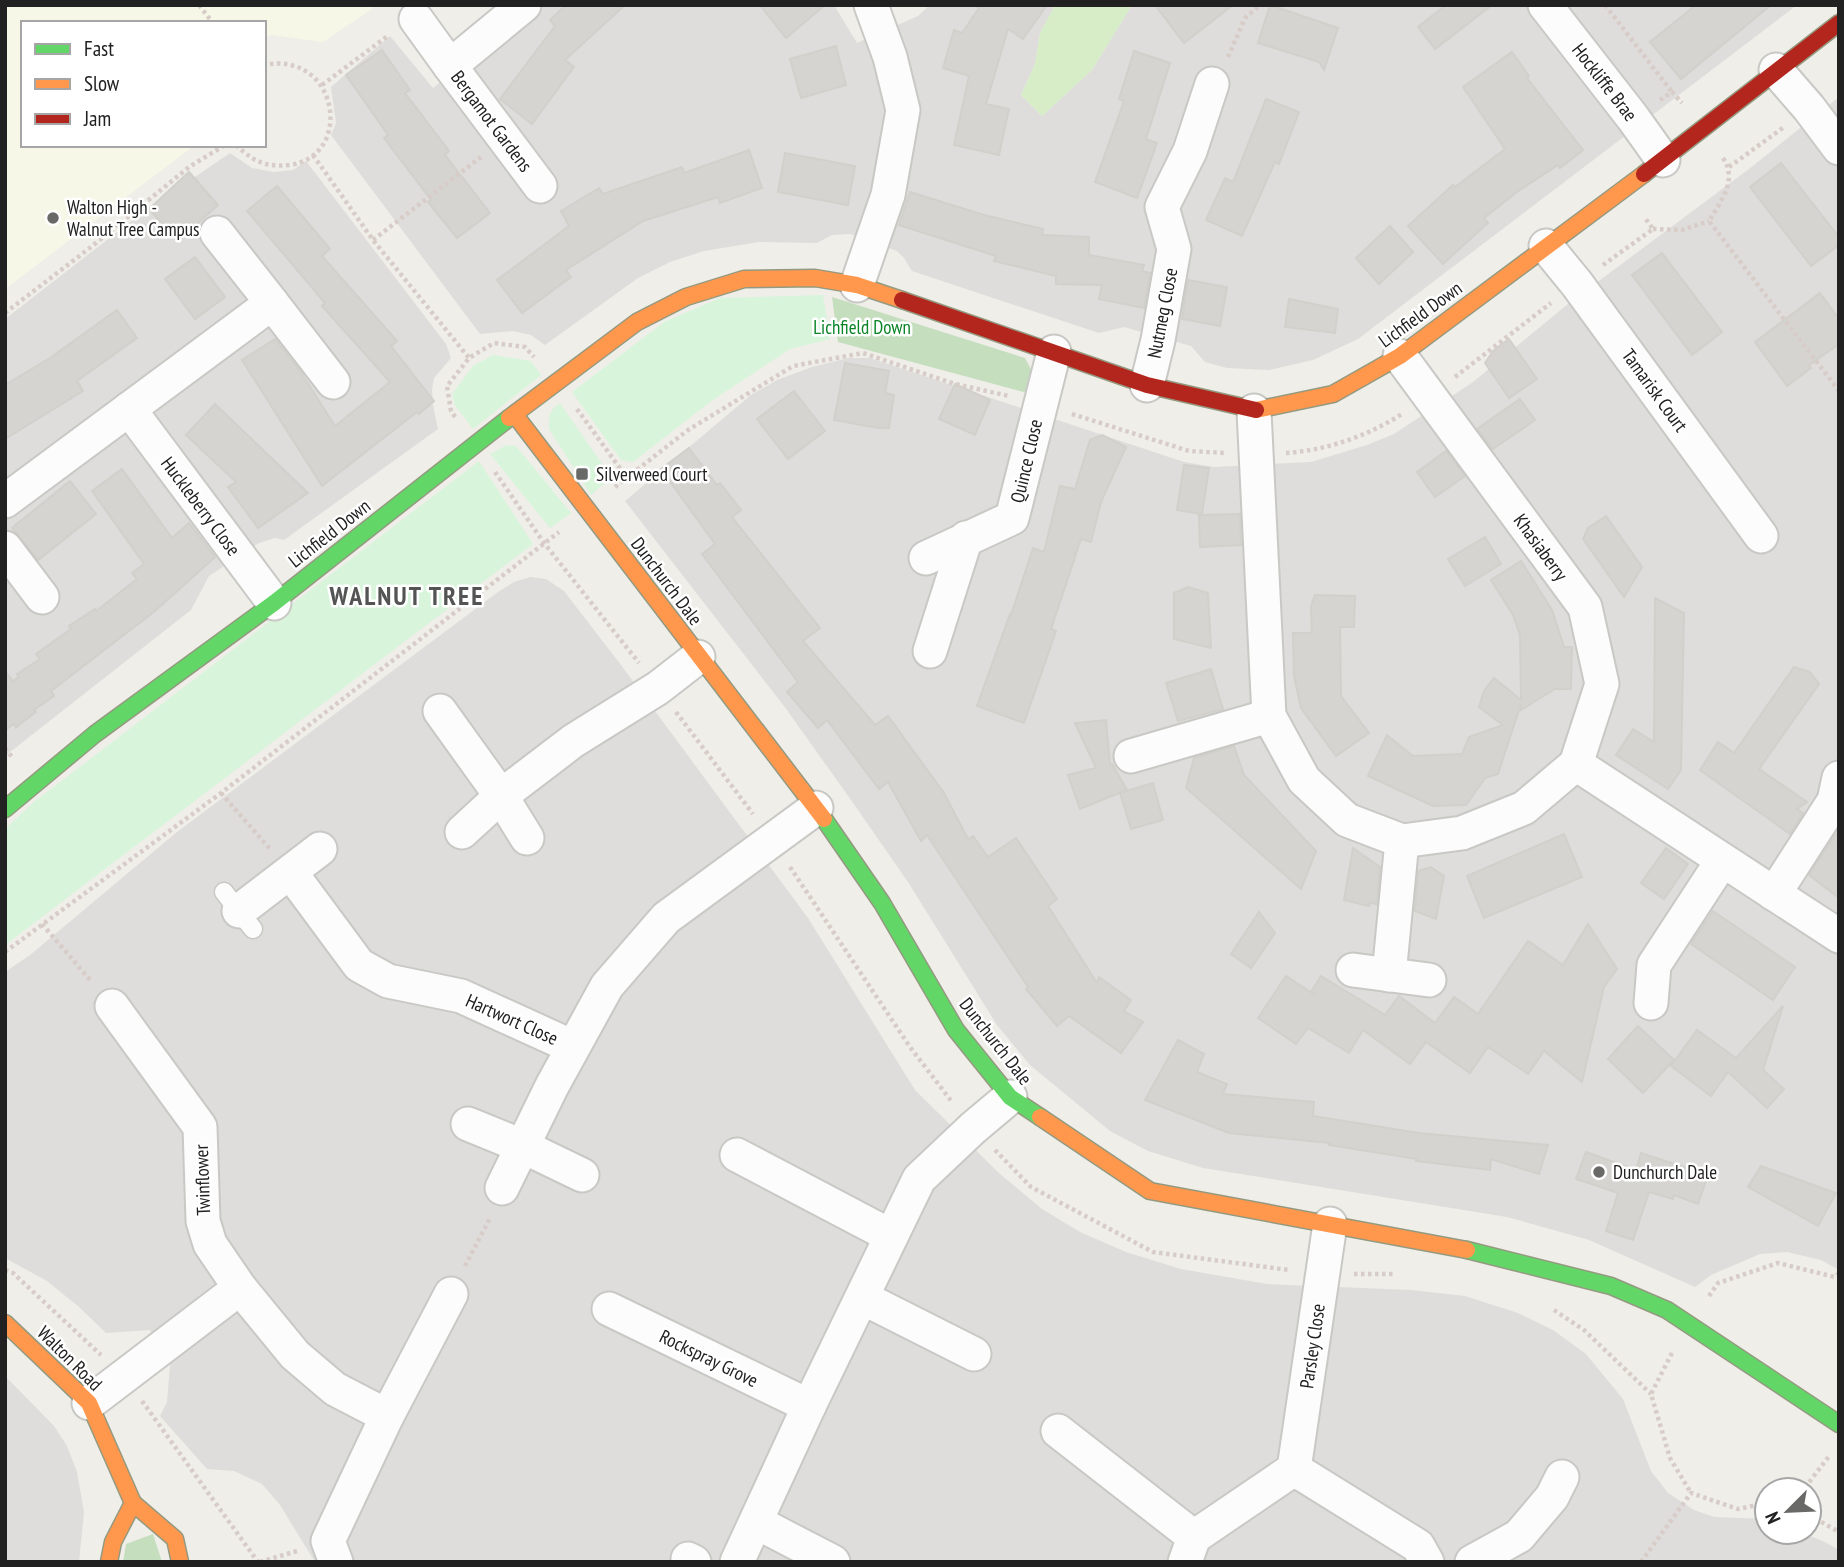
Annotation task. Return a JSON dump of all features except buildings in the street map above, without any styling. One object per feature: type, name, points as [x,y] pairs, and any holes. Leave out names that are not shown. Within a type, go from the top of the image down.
[{"type":"street","name":"Bergamot Gardens","points":[[524,5],[450,66],[540,186]]},
{"type":"street","points":[[857,285],[888,195],[903,110],[890,57],[871,5]]},
{"type":"street","name":"Hockliffe Brae","points":[[1545,5],[1633,118],[1662,160]]},
{"type":"street","points":[[416,19],[450,66]]},
{"type":"street","name":"Lichfield Down","points":[[5,809],[95,734],[274,603],[637,322],[686,297],[744,279],[815,278],[857,285],[1147,384],[1254,411],[1334,394],[1400,356],[1662,160],[1839,23]]},
{"type":"street","points":[[1776,70],[1810,108],[1839,148]]},
{"type":"street","name":"Nutmeg Close","points":[[1147,384],[1158,340],[1174,249],[1162,207],[1190,151],[1212,84]]},
{"type":"street","points":[[217,233],[333,382]]},
{"type":"street","name":"Tamarisk Court","points":[[1546,246],[1577,284],[1761,536]]},
{"type":"street","points":[[5,501],[272,303]]},
{"type":"street","name":"Quince Close","points":[[926,558],[1012,518],[1054,352]]},
{"type":"street","name":"Khasiaberry","points":[[1400,356],[1585,607],[1602,684],[1576,764]]},
{"type":"street","name":"Huckleberry Close","points":[[129,409],[274,603]]},
{"type":"street","points":[[1254,411],[1269,716],[1304,780],[1347,820],[1402,841],[1462,833],[1524,808],[1576,764],[1839,936]]},
{"type":"street","name":"Dunchurch Dale","points":[[515,415],[816,808],[883,903],[956,1030],[1010,1097],[1150,1191],[1460,1248],[1611,1286],[1667,1310],[1839,1424]]},
{"type":"street","points":[[930,651],[965,538]]},
{"type":"street","points":[[5,548],[42,597]]},
{"type":"street","points":[[462,832],[501,796],[573,741],[658,688],[698,657]]},
{"type":"street","points":[[440,711],[501,796],[527,838]]},
{"type":"street","points":[[1131,756],[1269,716]]},
{"type":"street","points":[[1774,894],[1834,801],[1839,778]]},
{"type":"street","name":"Hartwort Close","points":[[502,1188],[607,986],[666,918],[816,808]]},
{"type":"street","points":[[1389,975],[1402,841]]},
{"type":"street","points":[[239,911],[320,849]]},
{"type":"street","points":[[1651,1003],[1654,965],[1721,861]]},
{"type":"street","name":"Hartwort Close","points":[[291,873],[359,965],[387,981],[461,996],[573,1047]]},
{"type":"street","points":[[1353,970],[1429,980]]},
{"type":"street","name":"Twinflower","points":[[112,1006],[200,1127],[203,1221],[210,1244],[240,1288],[295,1355],[335,1389],[387,1416]]},
{"type":"street","points":[[737,1562],[919,1179],[972,1128],[1010,1097]]},
{"type":"street","points":[[468,1124],[582,1175]]},
{"type":"street","points":[[737,1155],[891,1236]]},
{"type":"street","name":"Parsley Close","points":[[1294,1469],[1329,1224]]},
{"type":"street","points":[[89,1403],[240,1288]]},
{"type":"street","points":[[332,1551],[387,1416],[451,1294]]},
{"type":"street","points":[[863,1298],[974,1354]]},
{"type":"street","name":"Rockspray Grove","points":[[609,1309],[809,1406]]},
{"type":"street","name":"Walton Road","points":[[5,1323],[89,1403],[133,1503]]},
{"type":"street","points":[[1058,1431],[1190,1550],[1294,1469],[1418,1546],[1427,1562]]},
{"type":"street","points":[[1472,1562],[1519,1536],[1552,1497],[1562,1477]]},
{"type":"street","points":[[109,1562],[113,1542],[133,1503],[175,1539],[180,1562]]},
{"type":"street","points":[[756,1522],[833,1562]]},
{"type":"path","points":[[199,5],[211,21]]},
{"type":"path","points":[[1212,84],[1223,68],[1245,18],[1260,5]]},
{"type":"path","points":[[1605,5],[1672,92]]},
{"type":"path","points":[[322,85],[397,29],[416,19]]},
{"type":"path","points":[[238,147],[251,159],[272,167],[298,164],[313,155],[327,136],[331,124],[330,101],[313,74],[297,65],[284,62],[266,65]]},
{"type":"path","points":[[5,313],[189,167],[222,147]]},
{"type":"path","points":[[373,240],[491,149]]},
{"type":"path","points":[[313,155],[373,240],[469,358]]},
{"type":"path","points":[[1653,229],[1682,230],[1709,222]]},
{"type":"path","points":[[221,793],[291,873]]},
{"type":"path","points":[[42,924],[112,1006]]},
{"type":"path","points":[[451,1294],[490,1218],[502,1188]]},
{"type":"path","points":[[1814,1476],[1831,1454]]},
{"type":"path","points":[[1641,1562],[1691,1493],[1738,1509],[1753,1506]]},
{"type":"path","points":[[1823,1523],[1839,1532]]},
{"type":"shaded area","name":"Walton High - Walnut Tree Campus","points":[[5,5],[378,5],[323,42],[266,36],[266,21],[21,21],[21,147],[192,147],[5,289]]},
{"type":"shaded area","points":[[538,5],[834,5],[857,43],[918,16],[930,5],[1055,5],[1040,33],[1035,64],[1021,95],[1042,116],[1092,70],[1132,5],[1797,5],[1358,339],[1313,360],[1269,370],[1227,368],[1205,362],[1191,346],[1124,327],[1099,333],[912,271],[897,251],[850,234],[832,235],[817,243],[759,242],[704,251],[670,262],[638,278],[545,345],[531,335],[513,331],[480,334],[331,135],[336,123],[331,87],[390,36],[433,88]]},
{"type":"shaded area","points":[[1839,97],[1839,1270],[1821,1260],[1787,1252],[1760,1254],[1711,1275],[1695,1287],[1589,1240],[1507,1217],[1203,1168],[1148,1151],[1110,1131],[1030,1065],[997,1025],[908,882],[851,800],[784,706],[625,501],[751,395],[777,380],[848,358],[870,358],[1184,462],[1214,467],[1311,462],[1367,445],[1394,434],[1473,382],[1568,304],[1749,169]]},
{"type":"shaded area","points":[[230,153],[252,168],[274,172],[293,170],[306,161],[446,344],[451,358],[434,378],[432,390],[438,429],[284,540],[275,538],[259,543],[209,576],[191,610],[5,756],[5,319],[134,219]]},
{"type":"shaded area","points":[[530,577],[546,579],[564,591],[808,918],[915,1090],[1000,1174],[1042,1209],[1080,1232],[1126,1252],[1181,1269],[1267,1284],[1411,1290],[1465,1296],[1518,1313],[1553,1330],[1586,1354],[1623,1399],[1651,1471],[1668,1493],[1694,1510],[1714,1517],[1753,1518],[1753,1546],[1823,1546],[1823,1541],[1839,1550],[1839,1562],[315,1562],[280,1505],[262,1484],[234,1471],[207,1469],[160,1416],[167,1402],[170,1365],[150,1330],[106,1333],[47,1281],[5,1258],[5,972],[30,955],[177,832],[514,582]]},
{"type":"shaded area","points":[[5,1376],[54,1426],[67,1446],[77,1472],[84,1512],[79,1562],[5,1562]]},
{"type":"green space","points":[[1055,5],[1132,5],[1092,70],[1042,116],[1021,95],[1035,64],[1040,33]]},
{"type":"green space","points":[[823,295],[830,339],[790,349],[710,402],[633,462],[621,460],[572,392],[664,322],[720,298]]},
{"type":"green space","name":"Lichfield Down","points":[[832,297],[1025,358],[1034,375],[1031,394],[838,342]]},
{"type":"green space","points":[[493,355],[531,361],[541,375],[473,429],[455,405],[452,394],[473,366]]},
{"type":"green space","points":[[560,403],[611,477],[591,495],[549,429],[550,414]]},
{"type":"green space","points":[[507,445],[516,446],[571,513],[550,528],[490,454]]},
{"type":"green space","points":[[479,461],[533,544],[5,945],[5,829],[34,802]]},
{"type":"green space","points":[[153,1534],[162,1562],[123,1562],[126,1544]]},
{"type":"traffic: fast","points":[[5,809],[95,734],[274,603],[509,418]]},
{"type":"traffic: fast","points":[[824,819],[882,903],[956,1030],[1010,1097],[1040,1117]]},
{"type":"traffic: fast","points":[[1467,1250],[1611,1286],[1667,1310],[1839,1424]]},
{"type":"traffic: slow","points":[[1256,410],[1333,394],[1400,356],[1644,174]]},
{"type":"traffic: slow","points":[[509,418],[637,322],[686,297],[744,279],[815,278],[857,285],[902,300]]},
{"type":"traffic: slow","points":[[515,415],[824,819]]},
{"type":"traffic: slow","points":[[1040,1117],[1150,1191],[1467,1250]]},
{"type":"traffic: slow","points":[[5,1323],[89,1403],[133,1503]]},
{"type":"traffic: slow","points":[[109,1562],[113,1542],[133,1503],[175,1539],[180,1562]]},
{"type":"traffic: jam","points":[[1644,174],[1839,23]]},
{"type":"traffic: jam","points":[[902,300],[1147,385],[1256,410]]},
{"type":"place","name":"Walton High - Walnut Tree Campus","points":[[53,218]]},
{"type":"place","name":"Silverweed Court","points":[[582,474]]},
{"type":"place","name":"Dunchurch Dale","points":[[1599,1172]]},
{"type":"district","name":"WALNUT TREE","points":[[407,596]]}]
